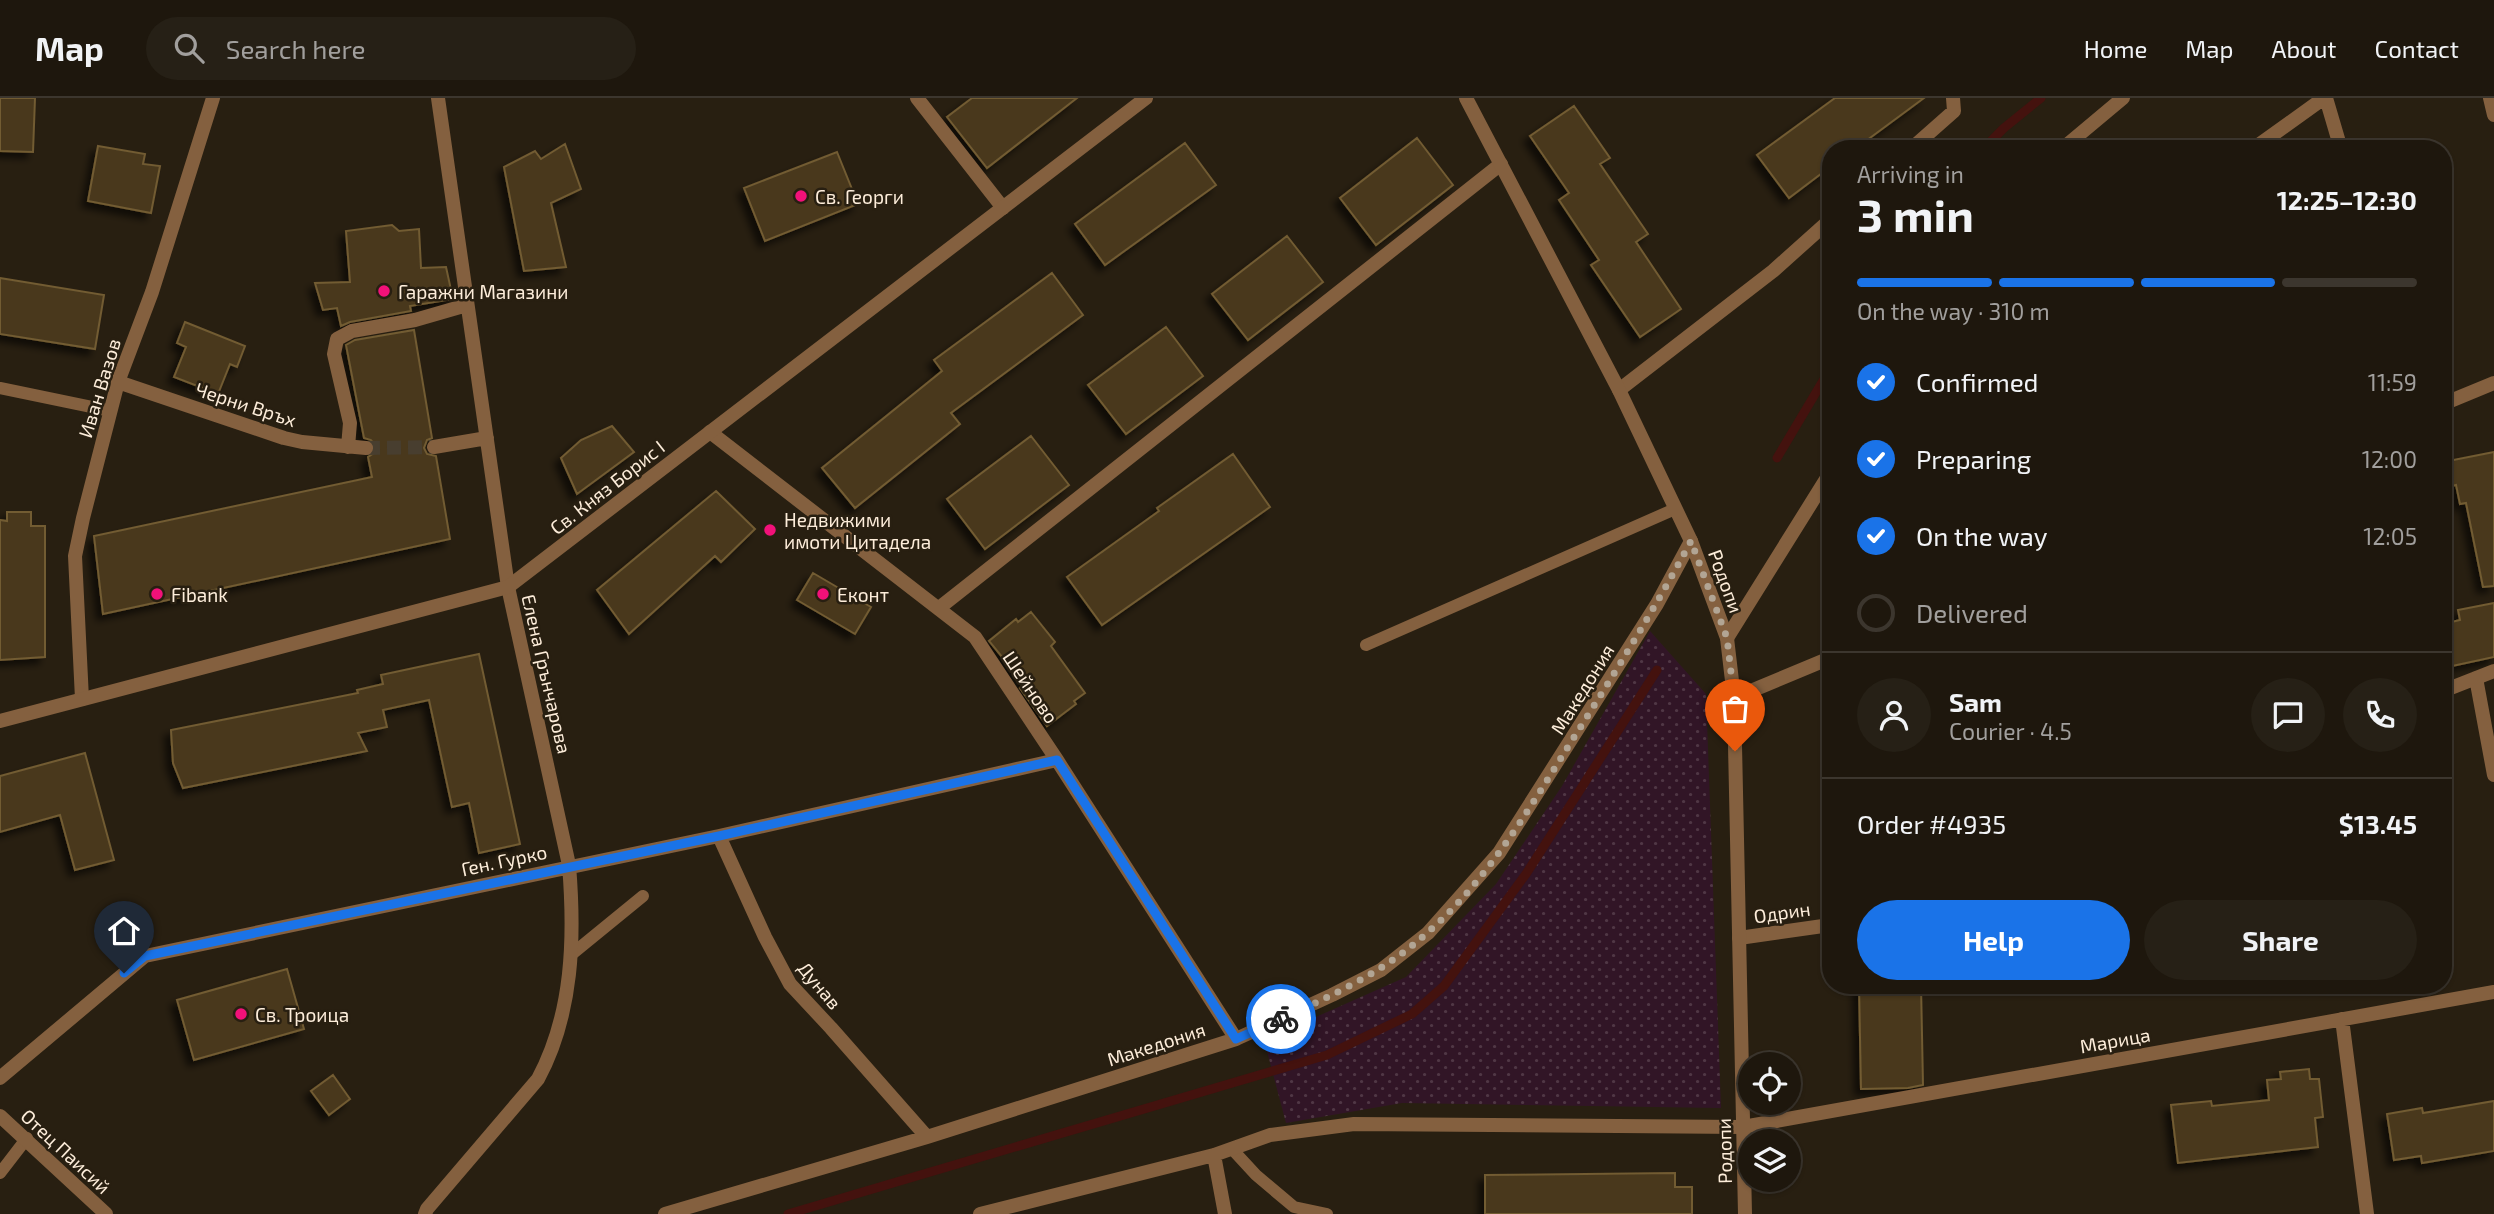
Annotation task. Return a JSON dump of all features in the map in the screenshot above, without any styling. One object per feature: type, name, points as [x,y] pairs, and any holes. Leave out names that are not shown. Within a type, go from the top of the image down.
[{"type":"street","name":"Иван Вазов","points":[[82,699],[75,556],[118,382],[152,292],[213,98]]},
{"type":"street","name":"Елена Грънчарова","points":[[425,1214],[538,1079],[551,1055],[561,1019],[572,954],[573,905],[569,865],[508,587],[438,98]]},
{"type":"street","points":[[917,98],[1003,208]]},
{"type":"street","name":"Св. Княз Борис I","points":[[0,721],[508,587],[1146,98]]},
{"type":"street","points":[[1921,140],[1954,111],[1953,98]]},
{"type":"street","points":[[2073,140],[2123,98]]},
{"type":"street","points":[[2266,140],[2325,98],[2338,140]]},
{"type":"street","points":[[2490,98],[2494,115]]},
{"type":"street","name":"Родопи","points":[[1472,101],[1501,164],[1619,390],[1691,541],[1727,638],[1734,698],[1745,1214]]},
{"type":"street","points":[[939,608],[1501,164]]},
{"type":"street","points":[[1619,390],[1773,271],[1822,227]]},
{"type":"street","points":[[348,447],[350,423],[334,354],[337,339],[352,331],[415,320],[467,305]]},
{"type":"street","name":"Черни Връх","points":[[118,382],[284,438],[366,448]]},
{"type":"street","points":[[2452,400],[2494,383]]},
{"type":"street","name":"Шейново","points":[[710,432],[975,637],[1236,1039]]},
{"type":"street","points":[[434,447],[487,438]]},
{"type":"street","points":[[1727,638],[1822,486]]},
{"type":"street","name":"Македония","points":[[665,1214],[927,1137],[1236,1039],[1381,970],[1428,933],[1499,853],[1657,604],[1691,541]]},
{"type":"street","points":[[1734,698],[1822,661]]},
{"type":"street","points":[[2452,687],[2494,671]]},
{"type":"street","points":[[2476,678],[2494,775]]},
{"type":"street","name":"Ген. Гурко","points":[[0,1078],[145,956],[569,865],[719,836],[1057,760]]},
{"type":"street","name":"Дунав","points":[[719,836],[765,937],[790,984],[927,1137]]},
{"type":"street","name":"Одрин","points":[[1739,938],[1822,926]]},
{"type":"street","name":"Марица","points":[[980,1214],[1214,1155],[1270,1135],[1354,1124],[1743,1126],[2494,992]]},
{"type":"street","points":[[2342,1019],[2367,1214]]},
{"type":"street","name":"Отец Паисий","points":[[0,1116],[27,1138],[106,1214]]},
{"type":"street","points":[[1214,1155],[1225,1214]]},
{"type":"lane","points":[[0,388],[111,411]]},
{"type":"lane","points":[[1366,645],[1675,509]]},
{"type":"lane","points":[[572,954],[643,896]]},
{"type":"lane","points":[[0,1172],[27,1138]]},
{"type":"lane","points":[[1232,1149],[1256,1175],[1294,1207],[1327,1214]]},
{"type":"shaded area","points":[[1650,631],[1706,694],[1721,1108],[1402,1103],[1286,1123],[1264,1040],[1406,977],[1496,884],[1562,786]]},
{"type":"building","points":[[0,98],[35,98],[33,152],[0,151]]},
{"type":"building","points":[[972,98],[1077,98],[987,168],[947,117]]},
{"type":"building","points":[[1835,98],[1924,98],[1867,140],[1822,140],[1822,173],[1789,198],[1757,155]]},
{"type":"building","points":[[1574,106],[1610,158],[1600,164],[1648,234],[1636,242],[1681,309],[1640,337],[1591,265],[1599,260],[1559,200],[1569,193],[1530,136]]},
{"type":"building","points":[[1417,138],[1453,185],[1376,245],[1340,198]]},
{"type":"building","points":[[1185,143],[1216,185],[1105,265],[1075,224]]},
{"type":"building","points":[[565,144],[581,189],[551,203],[566,267],[524,271],[504,167],[535,151],[541,159]]},
{"type":"building","points":[[98,146],[145,154],[143,164],[160,166],[151,213],[88,201]]},
{"type":"building","name":"Св. Георги","points":[[837,152],[858,204],[765,241],[744,188]]},
{"type":"building","points":[[392,225],[399,231],[419,229],[421,268],[446,267],[453,299],[410,306],[411,311],[341,326],[337,308],[323,310],[315,283],[350,282],[346,231]]},
{"type":"building","points":[[1287,236],[1323,282],[1248,340],[1212,294]]},
{"type":"building","points":[[1052,273],[1083,315],[951,413],[960,424],[855,508],[822,468],[942,371],[934,360]]},
{"type":"building","points":[[0,278],[104,295],[95,349],[0,334]]},
{"type":"building","points":[[185,322],[245,346],[237,367],[230,364],[218,394],[174,377],[186,347],[177,343]]},
{"type":"building","points":[[1166,327],[1203,376],[1126,434],[1088,385]]},
{"type":"building","points":[[414,330],[432,438],[427,440],[424,448],[427,454],[436,456],[450,539],[103,614],[94,536],[372,477],[368,457],[374,453],[375,445],[364,438],[346,345],[355,340]]},
{"type":"building","points":[[612,426],[634,452],[577,494],[561,458],[581,440]]},
{"type":"building","points":[[1031,436],[1069,485],[985,549],[947,499]]},
{"type":"building","points":[[2494,452],[2494,586],[2483,587],[2466,503],[2460,504],[2456,485],[2452,486],[2452,460]]},
{"type":"building","points":[[1233,454],[1270,507],[1102,625],[1067,577]]},
{"type":"building","points":[[716,491],[755,529],[721,562],[715,556],[629,634],[597,590]]},
{"type":"building","points":[[7,512],[31,512],[31,526],[45,526],[45,657],[0,660],[0,520],[7,521]]},
{"type":"building","points":[[813,573],[871,607],[855,634],[797,600]]},
{"type":"building","points":[[2494,603],[2494,657],[2452,666],[2452,622],[2460,620],[2458,610]]},
{"type":"building","points":[[1031,612],[1055,642],[1051,646],[1085,693],[1074,701],[1076,704],[1047,726],[1020,688],[1024,684],[989,641],[1016,619],[1018,622]]},
{"type":"building","points":[[479,654],[520,844],[479,853],[469,803],[452,807],[429,700],[383,710],[387,727],[358,733],[367,751],[183,788],[173,763],[171,730],[358,693],[357,690],[383,684],[381,675]]},
{"type":"building","points":[[85,753],[114,860],[75,870],[60,815],[0,832],[0,776]]},
{"type":"building","name":"Св. Троица","points":[[287,969],[304,1029],[194,1060],[177,1000]]},
{"type":"building","points":[[1859,994],[1921,994],[1923,1085],[1861,1089]]},
{"type":"building","points":[[2309,1069],[2310,1079],[2319,1079],[2323,1117],[2315,1118],[2318,1147],[2178,1163],[2171,1105],[2211,1101],[2212,1106],[2269,1100],[2267,1080],[2281,1079],[2280,1072]]},
{"type":"building","points":[[333,1075],[350,1099],[329,1115],[311,1091]]},
{"type":"building","points":[[2494,1101],[2494,1151],[2422,1163],[2421,1156],[2394,1160],[2387,1114],[2422,1108],[2423,1113]]},
{"type":"building","points":[[1675,1173],[1675,1187],[1692,1187],[1692,1214],[1485,1214],[1485,1175]]},
{"type":"waterway","points":[[1992,140],[2041,98]]},
{"type":"waterway","points":[[1777,458],[1822,382]]},
{"type":"waterway","points":[[788,1214],[1327,1055],[1412,1014],[1444,986],[1526,874],[1657,670]]},
{"type":"tunnel","points":[[366,448],[434,447]]},
{"type":"way so far","points":[[1281,1019],[1381,970],[1428,933],[1465,893],[1499,853],[1557,765],[1657,604],[1691,541],[1727,638],[1734,698],[1735,751]]},
{"type":"place","name":"Св. Георги","points":[[801,196]]},
{"type":"place","name":"Гаражни Магазини","points":[[384,291]]},
{"type":"place","name":"Недвижими имоти Цитадела","points":[[770,530]]},
{"type":"place","name":"Fibank","points":[[157,594]]},
{"type":"place","name":"Еконт","points":[[823,594]]},
{"type":"place","name":"Св. Троица","points":[[241,1014]]},
{"type":"route","points":[[124,973],[145,956],[569,865],[719,836],[1057,760],[1236,1039],[1281,1019]]}]
